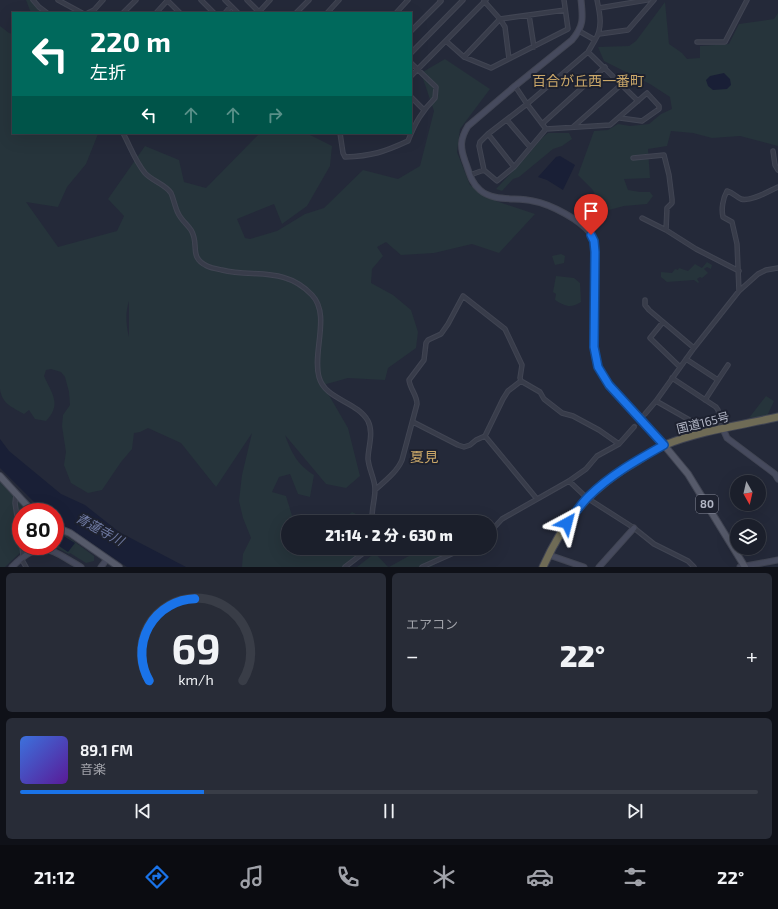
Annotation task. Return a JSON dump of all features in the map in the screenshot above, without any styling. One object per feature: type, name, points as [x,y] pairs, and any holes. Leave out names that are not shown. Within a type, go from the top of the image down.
[{"type":"highway","name":"国道165号","points":[[543,567],[553,546],[567,523],[587,498],[606,480],[624,468],[664,445],[710,432],[778,417]]},
{"type":"main road","name":"80","points":[[664,445],[688,474],[743,566]]},
{"type":"main road","points":[[0,476],[25,503]]},
{"type":"main road","points":[[64,531],[70,533],[119,567]]},
{"type":"street","points":[[33,0],[46,12]]},
{"type":"street","points":[[58,0],[65,1],[81,12]]},
{"type":"street","points":[[90,12],[94,10],[103,0]]},
{"type":"street","points":[[124,12],[136,0]]},
{"type":"street","points":[[157,12],[167,0],[179,12]]},
{"type":"street","points":[[201,0],[213,12]]},
{"type":"street","points":[[225,0],[237,12]]},
{"type":"street","points":[[247,0],[258,12]]},
{"type":"street","points":[[260,12],[270,0]]},
{"type":"street","points":[[297,12],[308,0]]},
{"type":"street","points":[[329,12],[340,0]]},
{"type":"street","points":[[397,12],[408,0]]},
{"type":"street","points":[[412,29],[441,1],[440,0]]},
{"type":"street","points":[[412,52],[462,0]]},
{"type":"street","points":[[412,75],[484,0],[505,27],[509,59]]},
{"type":"street","points":[[446,41],[464,57],[492,68],[568,29],[564,0]]},
{"type":"street","points":[[581,0],[582,24],[572,40],[468,126],[463,134],[461,144],[474,185],[481,192],[494,196],[534,201],[548,205],[575,220],[591,235],[594,241],[595,252],[594,347],[598,367],[609,385],[664,445]]},
{"type":"street","points":[[598,0],[600,24],[599,34],[588,52],[480,142],[479,146],[484,170],[497,181],[514,167],[546,129],[610,125],[620,118],[647,93],[659,106],[659,109],[642,121],[620,118]]},
{"type":"street","points":[[599,8],[647,0]]},
{"type":"street","points":[[599,34],[628,30],[654,0]]},
{"type":"street","points":[[697,42],[725,42],[747,0]]},
{"type":"street","points":[[226,12],[231,6]]},
{"type":"street","points":[[464,57],[500,19],[565,10]]},
{"type":"street","points":[[529,15],[534,47]]},
{"type":"street","points":[[579,31],[595,40]]},
{"type":"street","points":[[588,52],[638,101]]},
{"type":"street","points":[[412,64],[436,87],[435,98],[424,110],[412,131]]},
{"type":"street","points":[[542,124],[605,67]]},
{"type":"street","points":[[572,128],[622,84]]},
{"type":"street","points":[[515,86],[546,129]]},
{"type":"street","points":[[412,98],[424,110]]},
{"type":"street","points":[[508,120],[530,147]]},
{"type":"street","points":[[124,134],[138,163],[146,173],[170,192],[178,213],[191,230],[194,237],[195,252],[197,258],[201,262],[209,267],[226,271],[278,275],[302,287],[313,296],[322,315],[318,348],[318,373],[320,380],[325,389],[360,412],[368,421],[370,433],[368,460],[375,490],[372,515]]},
{"type":"street","points":[[340,134],[345,157],[366,156],[386,151],[408,141],[410,134]]},
{"type":"street","points":[[488,134],[514,167]]},
{"type":"street","points":[[778,153],[773,151],[775,165],[778,170]]},
{"type":"street","points":[[633,158],[664,155],[670,175],[672,199],[672,203],[668,208],[666,230]]},
{"type":"street","points":[[470,175],[484,170]]},
{"type":"street","points":[[739,291],[737,244],[732,222],[723,217],[722,212],[725,194],[727,191],[733,193],[740,199],[748,200],[778,187]]},
{"type":"street","points":[[642,218],[666,230],[696,250],[739,271]]},
{"type":"street","points":[[646,414],[680,366],[739,291],[750,279],[758,274],[766,270],[778,268]]},
{"type":"street","points":[[375,490],[389,478],[400,465],[413,422],[417,398],[410,386],[409,380],[424,360],[426,342],[441,334],[463,296],[505,329],[522,365],[521,381]]},
{"type":"street","points":[[645,300],[644,305],[694,348]]},
{"type":"street","points":[[663,322],[650,338],[680,366]]},
{"type":"street","points":[[686,359],[718,380]]},
{"type":"street","points":[[705,400],[728,365]]},
{"type":"street","points":[[672,378],[717,408],[727,438],[775,474],[778,479]]},
{"type":"street","points":[[413,422],[458,445],[464,447],[470,445],[476,440],[485,436],[508,391],[521,381]]},
{"type":"street","points":[[521,381],[540,392],[544,399],[562,413],[573,416],[599,430],[619,444]]},
{"type":"street","points":[[656,401],[710,432]]},
{"type":"street","points":[[497,524],[502,519],[569,481],[586,469],[598,456],[619,444],[634,427]]},
{"type":"street","points":[[485,436],[537,499]]},
{"type":"street","points":[[569,481],[587,498],[634,528],[654,544],[688,561],[694,567]]},
{"type":"street","points":[[15,503],[16,493]]},
{"type":"street","points":[[599,567],[634,528]]},
{"type":"street","points":[[12,567],[22,557],[33,550],[43,549],[51,550],[81,567]]},
{"type":"street","points":[[345,567],[361,555]]},
{"type":"street","points":[[422,567],[449,555]]},
{"type":"street","points":[[549,555],[584,567]]},
{"type":"street","points":[[22,557],[26,567]]},
{"type":"street","points":[[101,567],[107,559]]},
{"type":"street","points":[[743,566],[778,560]]},
{"type":"shaded area","points":[[26,0],[31,0],[41,12],[31,12]]},
{"type":"shaded area","points":[[665,2],[669,44],[682,53],[687,59],[700,58],[700,46],[729,44],[739,24],[774,19],[778,13],[778,146],[740,136],[712,138],[693,133],[671,131],[667,146],[648,149],[650,178],[624,179],[628,190],[650,192],[653,196],[647,204],[624,206],[605,211],[592,189],[578,175],[594,131],[608,130],[618,124],[630,126],[649,124],[661,114],[672,109],[670,97],[650,84],[604,61],[598,47],[629,46],[636,41]]},
{"type":"shaded area","points":[[0,26],[12,34],[12,134],[98,134],[86,164],[67,187],[58,207],[26,202],[58,247],[117,231],[124,216],[108,199],[145,146],[179,160],[184,182],[206,188],[259,134],[308,134],[332,146],[330,166],[307,206],[282,224],[274,204],[237,219],[245,238],[250,239],[277,231],[305,214],[324,208],[363,170],[398,179],[420,166],[434,111],[421,73],[445,59],[490,89],[460,129],[457,152],[470,185],[496,201],[535,214],[499,253],[472,244],[434,253],[401,255],[386,242],[377,247],[383,256],[372,269],[371,283],[393,295],[411,310],[418,332],[416,348],[388,368],[385,380],[348,378],[323,385],[348,428],[360,476],[346,488],[326,484],[285,435],[290,448],[299,463],[314,475],[310,497],[298,494],[290,474],[279,477],[272,492],[286,496],[292,515],[281,515],[281,555],[358,555],[344,567],[242,567],[243,554],[251,538],[243,518],[239,501],[242,475],[252,433],[216,487],[181,443],[148,428],[134,433],[132,449],[121,462],[102,490],[88,493],[71,483],[64,465],[66,452],[62,426],[63,415],[70,405],[69,392],[65,377],[61,372],[51,369],[46,370],[44,376],[55,404],[51,415],[46,421],[35,419],[29,410],[24,414],[5,402],[0,389]],"holes":[[[129,301],[129,337],[126,319],[127,310]]]},
{"type":"shaded area","points":[[548,133],[569,133],[572,139],[562,146],[553,149],[519,177],[513,179],[502,191],[496,189],[542,138]]},
{"type":"shaded area","points":[[561,254],[565,256],[564,263],[555,265],[552,256]]},
{"type":"shaded area","points":[[707,262],[712,265],[711,269],[707,267],[704,269],[708,273],[702,278],[700,277],[697,279],[699,282],[698,283],[694,280],[667,282],[661,277],[661,272],[672,273],[675,269],[678,270],[679,268],[688,271],[695,264],[702,268]]},
{"type":"shaded area","points":[[556,276],[574,278],[580,283],[581,302],[568,306],[555,300],[556,294],[553,292]]},
{"type":"shaded area","points":[[766,396],[774,401],[767,416],[749,418]]},
{"type":"shaded area","points":[[0,480],[22,503],[12,503],[12,555],[18,555],[5,567],[0,567]]},
{"type":"shaded area","points":[[352,512],[358,515],[348,515]]},
{"type":"shaded area","points":[[64,534],[94,556],[94,561],[86,563],[70,553],[69,554],[64,552]]},
{"type":"shaded area","points":[[372,555],[377,555],[388,567],[357,567]]},
{"type":"shaded area","points":[[411,555],[442,555],[437,563],[431,567],[389,567]]},
{"type":"water","points":[[724,73],[730,79],[731,85],[727,89],[713,90],[708,86],[706,80],[710,76]]},
{"type":"water","points":[[560,156],[575,165],[563,190],[547,180],[538,177],[556,157]]},
{"type":"water","name":"青蓮寺川","points":[[0,439],[9,451],[61,494],[85,505],[119,532],[186,567],[127,567],[64,526],[64,503],[35,503],[0,468]]},
{"type":"water","points":[[64,536],[75,543],[68,552],[64,549]]},
{"type":"tunnel","points":[[634,427],[645,414]]},
{"type":"district","name":"百合が丘西一番町","points":[[588,81]]},
{"type":"district","name":"夏見","points":[[424,457]]},
{"type":"route","points":[[567,523],[587,498],[606,480],[664,445],[609,385],[598,367],[594,347],[595,252],[594,241],[591,235]]}]
